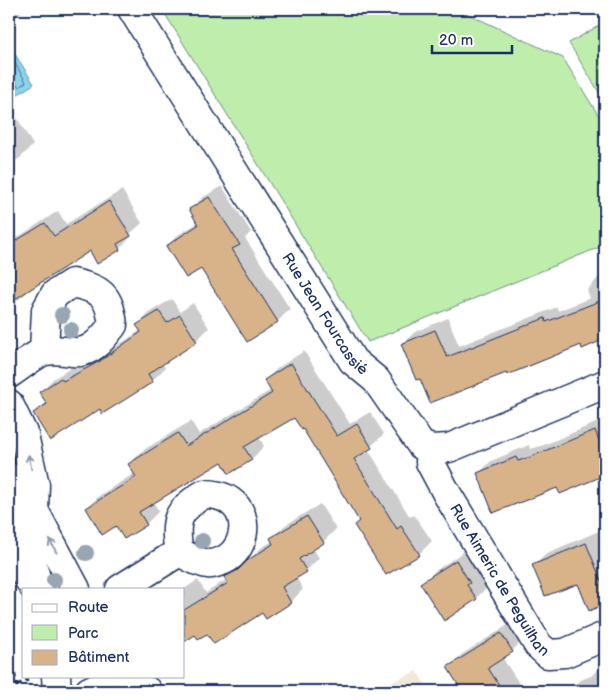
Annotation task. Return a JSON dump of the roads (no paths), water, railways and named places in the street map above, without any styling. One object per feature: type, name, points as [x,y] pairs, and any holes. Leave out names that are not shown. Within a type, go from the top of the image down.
[{"type":"street","name":"Rue Jean Fourcassié","points":[[132,9],[352,361],[376,380],[421,445],[431,449]]},
{"type":"street","points":[[9,374],[44,351]]},
{"type":"street","points":[[431,449],[449,448],[605,384]]},
{"type":"street","points":[[9,404],[24,435],[35,485],[34,510]]},
{"type":"street","name":"Rue Aimeric de Peguilhan","points":[[431,449],[430,462],[447,494],[538,645],[548,654],[566,653],[605,636]]},
{"type":"street","points":[[9,477],[34,510],[75,588]]},
{"type":"street","points":[[9,497],[28,549],[39,588]]},
{"type":"street","points":[[9,549],[34,588]]},
{"type":"street","points":[[122,588],[179,552]]},
{"type":"street","points":[[56,678],[58,691]]},
{"type":"street","points":[[89,691],[108,685],[141,685]]},
{"type":"water","points":[[13,51],[34,84],[12,98],[9,92],[13,88],[9,81],[9,53]]}]
